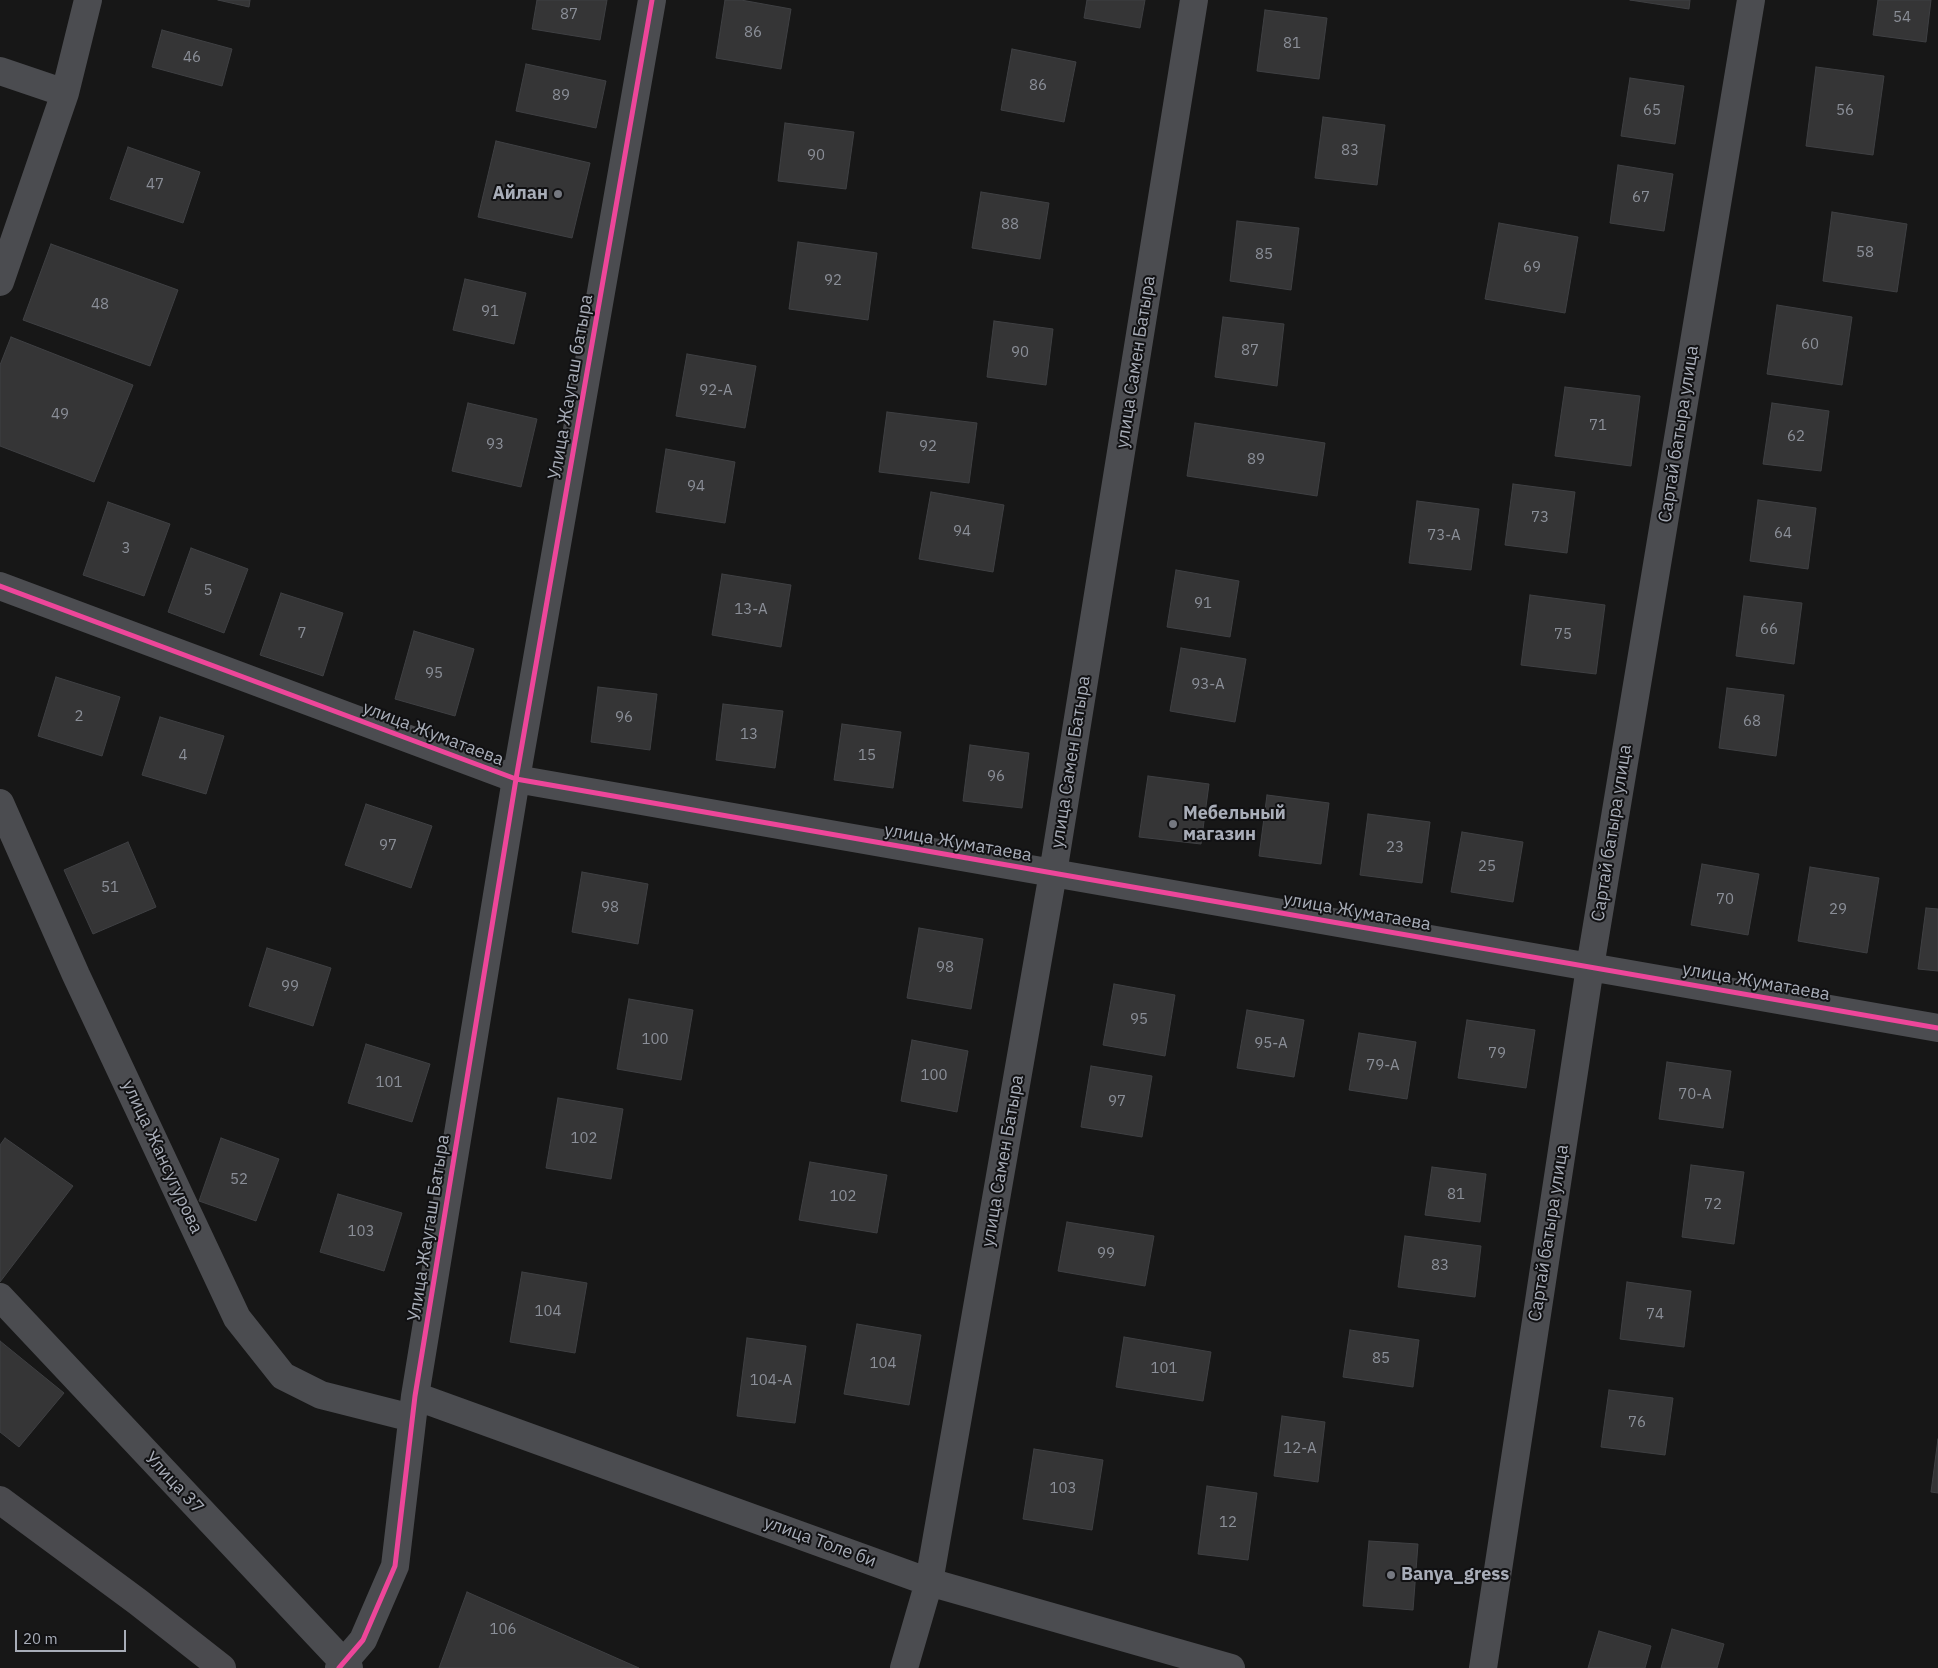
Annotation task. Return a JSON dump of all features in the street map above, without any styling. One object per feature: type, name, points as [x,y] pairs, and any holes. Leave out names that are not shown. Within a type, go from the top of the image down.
[{"type":"main road","points":[[0,1500],[138,1602],[222,1668]]},
{"type":"street","points":[[0,282],[65,93],[88,0]]},
{"type":"street","name":"Улица Жаугаш батыра","points":[[516,780],[652,0]]},
{"type":"street","name":"улица Самен Батыра","points":[[904,1668],[929,1582],[1053,873],[1194,0]]},
{"type":"street","name":"Сартай батыра улица","points":[[1482,1668],[1590,967],[1751,0]]},
{"type":"street","points":[[0,71],[65,93]]},
{"type":"street","name":"улица Жуматаева","points":[[0,586],[516,780],[1938,1028]]},
{"type":"street","name":"Улица Жаугаш Батыра","points":[[339,1668],[363,1640],[395,1566],[413,1407],[516,780]]},
{"type":"street","name":"улица Жансугурова","points":[[0,803],[76,975],[237,1318],[283,1376],[321,1395],[413,1407]]},
{"type":"street","name":"Улица 37","points":[[0,1297],[349,1668]]},
{"type":"street","name":"улица Толе би","points":[[413,1407],[929,1582],[1231,1668]]},
{"type":"building","points":[[218,0],[250,0],[249,7]]},
{"type":"building","points":[[537,0],[607,0],[600,40],[532,29]]},
{"type":"building","points":[[725,0],[741,0],[791,9],[781,69],[716,58]]},
{"type":"building","points":[[1087,0],[1145,0],[1140,28],[1084,18]]},
{"type":"building","points":[[1630,0],[1690,0],[1689,9]]},
{"type":"building","points":[[1878,0],[1931,0],[1926,42],[1873,35]]},
{"type":"building","points":[[1265,10],[1327,18],[1319,79],[1257,71]]},
{"type":"building","points":[[162,30],[232,49],[222,86],[152,67]]},
{"type":"building","points":[[1012,49],[1076,62],[1064,122],[1001,110]]},
{"type":"building","points":[[526,64],[606,81],[596,128],[516,111]]},
{"type":"building","points":[[1816,67],[1884,76],[1873,155],[1806,146]]},
{"type":"building","points":[[1630,78],[1684,86],[1675,144],[1621,136]]},
{"type":"building","points":[[1323,117],[1385,125],[1377,185],[1315,178]]},
{"type":"building","points":[[785,123],[854,132],[846,189],[778,181]]},
{"type":"building","points":[[496,141],[590,163],[572,238],[478,217]]},
{"type":"building","points":[[128,147],[200,172],[183,223],[110,199]]},
{"type":"building","points":[[1618,165],[1673,174],[1664,231],[1610,223]]},
{"type":"building","points":[[981,192],[1049,203],[1040,259],[972,248]]},
{"type":"building","points":[[1832,212],[1907,224],[1897,292],[1823,281]]},
{"type":"building","points":[[1237,221],[1299,228],[1291,290],[1230,281]]},
{"type":"building","points":[[1499,223],[1578,237],[1565,313],[1485,299]]},
{"type":"building","points":[[798,242],[877,253],[868,320],[789,309]]},
{"type":"building","points":[[51,244],[178,290],[150,366],[23,320]]},
{"type":"building","points":[[465,279],[526,293],[514,344],[453,330]]},
{"type":"building","points":[[1777,305],[1852,317],[1842,385],[1767,374]]},
{"type":"building","points":[[1223,317],[1284,324],[1277,386],[1215,377]]},
{"type":"building","points":[[994,321],[1053,329],[1046,385],[987,377]]},
{"type":"building","points":[[11,337],[133,385],[94,482],[0,446],[0,365]]},
{"type":"building","points":[[687,354],[756,366],[745,428],[676,416]]},
{"type":"building","points":[[1565,387],[1640,396],[1631,466],[1555,456]]},
{"type":"building","points":[[468,403],[537,419],[521,487],[452,471]]},
{"type":"building","points":[[1772,403],[1829,411],[1821,471],[1763,464]]},
{"type":"building","points":[[887,412],[977,423],[969,483],[879,472]]},
{"type":"building","points":[[1195,423],[1325,443],[1317,496],[1187,476]]},
{"type":"building","points":[[666,449],[735,462],[725,523],[656,512]]},
{"type":"building","points":[[1513,484],[1575,492],[1567,553],[1505,545]]},
{"type":"building","points":[[931,492],[1004,505],[993,572],[919,559]]},
{"type":"building","points":[[1758,500],[1816,508],[1808,569],[1750,561]]},
{"type":"building","points":[[1417,501],[1479,509],[1471,570],[1409,563]]},
{"type":"building","points":[[108,502],[170,524],[144,596],[83,575]]},
{"type":"building","points":[[191,548],[248,569],[224,633],[168,612]]},
{"type":"building","points":[[1176,570],[1239,581],[1230,637],[1167,627]]},
{"type":"building","points":[[722,574],[791,585],[781,647],[712,635]]},
{"type":"building","points":[[281,593],[343,613],[323,676],[260,655]]},
{"type":"building","points":[[1530,595],[1605,605],[1596,674],[1521,665]]},
{"type":"building","points":[[1744,596],[1802,603],[1794,664],[1736,656]]},
{"type":"building","points":[[414,631],[474,649],[455,716],[395,699]]},
{"type":"building","points":[[1181,648],[1246,659],[1235,722],[1170,711]]},
{"type":"building","points":[[56,677],[120,697],[102,756],[38,736]]},
{"type":"building","points":[[598,687],[657,694],[650,750],[591,742]]},
{"type":"building","points":[[1727,688],[1784,695],[1776,756],[1719,748]]},
{"type":"building","points":[[723,704],[783,711],[775,768],[716,760]]},
{"type":"building","points":[[160,717],[224,736],[206,794],[142,775]]},
{"type":"building","points":[[842,724],[901,732],[893,788],[834,780]]},
{"type":"building","points":[[970,745],[1029,753],[1022,808],[963,801]]},
{"type":"building","points":[[1148,776],[1209,784],[1201,844],[1139,837]]},
{"type":"building","points":[[1267,795],[1329,803],[1321,864],[1259,856]]},
{"type":"building","points":[[366,804],[432,826],[411,888],[345,865]]},
{"type":"building","points":[[1368,814],[1430,822],[1422,883],[1360,875]]},
{"type":"building","points":[[1462,832],[1523,842],[1513,902],[1451,892]]},
{"type":"building","points":[[128,842],[156,907],[93,934],[64,870]]},
{"type":"building","points":[[1702,864],[1759,874],[1748,935],[1691,925]]},
{"type":"building","points":[[1810,867],[1879,878],[1867,953],[1798,941]]},
{"type":"building","points":[[582,872],[648,884],[638,944],[572,932]]},
{"type":"building","points":[[1926,908],[1938,909],[1938,971],[1918,969]]},
{"type":"building","points":[[919,928],[983,939],[971,1009],[907,998]]},
{"type":"building","points":[[267,948],[331,968],[313,1026],[249,1006]]},
{"type":"building","points":[[1114,984],[1175,995],[1165,1056],[1103,1045]]},
{"type":"building","points":[[629,999],[693,1010],[681,1080],[617,1069]]},
{"type":"building","points":[[1247,1010],[1304,1020],[1294,1077],[1237,1068]]},
{"type":"building","points":[[1467,1020],[1535,1030],[1526,1088],[1458,1078]]},
{"type":"building","points":[[1359,1033],[1416,1042],[1407,1099],[1349,1090]]},
{"type":"building","points":[[912,1040],[968,1051],[957,1112],[901,1101]]},
{"type":"building","points":[[366,1044],[430,1064],[412,1122],[348,1103]]},
{"type":"building","points":[[1667,1062],[1731,1071],[1723,1128],[1659,1119]]},
{"type":"building","points":[[1091,1066],[1152,1076],[1142,1137],[1081,1127]]},
{"type":"building","points":[[558,1098],[623,1109],[611,1179],[546,1168]]},
{"type":"building","points":[[5,1138],[73,1186],[0,1282],[0,1145]]},
{"type":"building","points":[[221,1138],[279,1159],[256,1221],[199,1201]]},
{"type":"building","points":[[810,1162],[887,1175],[877,1233],[799,1220]]},
{"type":"building","points":[[1691,1165],[1744,1172],[1734,1244],[1682,1237]]},
{"type":"building","points":[[1432,1167],[1486,1174],[1480,1222],[1425,1215]]},
{"type":"building","points":[[338,1194],[402,1213],[384,1271],[320,1252]]},
{"type":"building","points":[[1067,1222],[1154,1236],[1145,1286],[1058,1271]]},
{"type":"building","points":[[1405,1236],[1481,1246],[1475,1297],[1398,1287]]},
{"type":"building","points":[[522,1272],[587,1283],[575,1353],[510,1342]]},
{"type":"building","points":[[1627,1282],[1691,1291],[1684,1347],[1620,1339]]},
{"type":"building","points":[[857,1324],[921,1335],[909,1405],[844,1394]]},
{"type":"building","points":[[1350,1330],[1419,1340],[1413,1387],[1343,1377]]},
{"type":"building","points":[[1124,1337],[1211,1352],[1203,1401],[1116,1387]]},
{"type":"building","points":[[747,1338],[806,1346],[795,1423],[737,1416]]},
{"type":"building","points":[[0,1341],[64,1393],[19,1447],[0,1432]]},
{"type":"building","points":[[1609,1390],[1673,1398],[1665,1455],[1601,1447]]},
{"type":"building","points":[[1282,1416],[1325,1422],[1318,1482],[1274,1476]]},
{"type":"building","points":[[1938,1439],[1938,1493],[1931,1492]]},
{"type":"building","points":[[1034,1449],[1103,1460],[1092,1530],[1023,1519]]},
{"type":"building","points":[[1207,1486],[1257,1493],[1248,1560],[1198,1554]]},
{"type":"building","name":"Banya_gress","points":[[1369,1541],[1418,1544],[1413,1610],[1363,1606]]},
{"type":"building","points":[[467,1592],[639,1668],[439,1668]]},
{"type":"building","points":[[1672,1629],[1724,1644],[1717,1668],[1661,1668]]},
{"type":"building","points":[[1599,1631],[1651,1646],[1645,1668],[1588,1668]]},
{"type":"cycle path","points":[[339,1668],[363,1640],[395,1566],[415,1396],[516,779],[652,0]]},
{"type":"cycle path","points":[[0,586],[516,779],[1938,1028]]},
{"type":"place","name":"Айлан","points":[[558,194]]},
{"type":"place","name":"Мебельный магазин","points":[[1173,824]]},
{"type":"place","name":"Banya_gress","points":[[1391,1575]]}]
